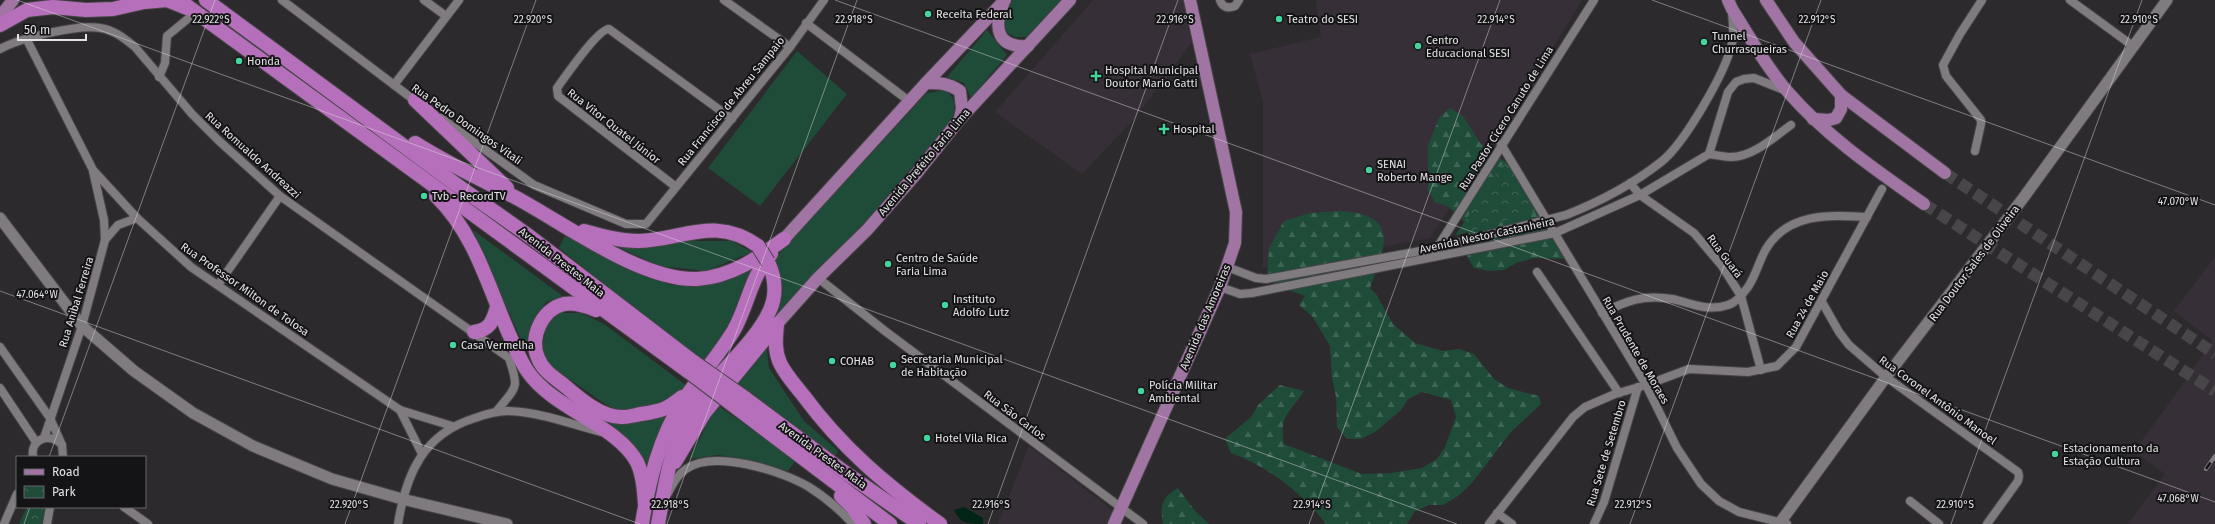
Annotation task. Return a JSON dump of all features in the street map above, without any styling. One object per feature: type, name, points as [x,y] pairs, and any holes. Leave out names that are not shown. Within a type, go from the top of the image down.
[{"type":"highway","points":[[0,25],[27,10],[53,7],[86,10],[113,9],[144,2],[167,0],[195,12]]},
{"type":"highway","name":"Avenida Prestes Maia","points":[[179,0],[610,315],[692,367]]},
{"type":"highway","name":"Avenida Prestes Maia","points":[[206,0],[454,183],[529,236],[692,367],[919,524]]},
{"type":"highway","points":[[214,0],[243,27]]},
{"type":"highway","points":[[340,98],[428,152],[521,200],[563,225],[649,270],[680,278],[719,276],[757,259],[784,239]]},
{"type":"highway","points":[[415,100],[521,200]]},
{"type":"highway","points":[[400,163],[439,199],[466,234],[476,252],[497,307],[528,372],[554,399],[609,434],[630,452],[637,463],[642,479],[645,504]]},
{"type":"highway","points":[[563,225],[622,240],[640,241],[701,231],[729,232],[758,246],[768,262],[775,282],[774,296],[770,309],[758,330],[700,398],[676,440],[665,482],[658,524]]},
{"type":"highway","points":[[642,524],[652,473],[667,430],[693,388],[735,328],[756,276],[764,261],[784,239]]},
{"type":"highway","points":[[610,315],[584,305],[571,304],[563,304],[550,312],[541,324],[536,339],[536,353],[542,367],[574,394],[601,412],[622,417],[662,412],[693,388]]},
{"type":"highway","points":[[474,332],[483,331],[489,327],[494,320],[497,307]]},
{"type":"highway","points":[[665,482],[705,412],[778,324]]},
{"type":"highway","points":[[778,324],[776,351],[780,363],[817,414],[854,455],[882,481],[940,524]]},
{"type":"highway","name":"Avenida Prestes Maia","points":[[742,403],[804,458],[890,524]]},
{"type":"highway","points":[[804,458],[809,468],[853,508],[864,524]]},
{"type":"main road","points":[[0,17],[13,0]]},
{"type":"main road","name":"Avenida Prefeito Faria Lima","points":[[778,324],[818,278],[867,230],[916,174],[960,119],[1070,0]]},
{"type":"main road","name":"Avenida das Amoreiras","points":[[1114,524],[1220,287],[1235,243],[1236,212],[1190,0]]},
{"type":"main road","points":[[1766,0],[1794,42],[1841,95],[1944,173]]},
{"type":"main road","name":"Rua Doutor Sales de Oliveira","points":[[1782,523],[1886,377],[2024,197],[2167,0]]},
{"type":"main road","points":[[1005,1],[999,15],[997,27],[999,36],[1014,44],[1028,46]]},
{"type":"main road","points":[[784,239],[926,82],[1005,1]]},
{"type":"main road","points":[[1730,5],[1787,91],[1813,119],[1853,153],[1924,204]]},
{"type":"main road","points":[[926,82],[950,85],[960,91],[962,108],[960,119]]},
{"type":"main road","points":[[1813,119],[1829,120],[1836,118],[1842,109],[1841,95]]},
{"type":"main road","points":[[0,218],[82,326],[134,371],[193,413],[221,430],[290,463],[332,479],[402,499],[507,524]]},
{"type":"street","name":"Rua Pedro Domingos Vitali","points":[[282,0],[394,85],[460,130],[534,185],[626,224],[646,224],[654,215]]},
{"type":"street","points":[[424,0],[446,16]]},
{"type":"street","points":[[394,85],[459,0]]},
{"type":"street","points":[[724,0],[790,47]]},
{"type":"street","name":"Rua Francisco de Abreu Sampaio","points":[[654,215],[790,47],[824,0]]},
{"type":"street","points":[[1220,0],[1223,6],[1228,8],[1234,6],[1239,0]]},
{"type":"street","name":"Rua Pastor Cícero Canuto de Lima","points":[[1437,248],[1501,144],[1594,0]]},
{"type":"street","points":[[1974,151],[1981,120],[1946,76],[1943,65],[1960,34],[1982,0]]},
{"type":"street","points":[[2070,0],[2133,46]]},
{"type":"street","name":"Avenida Nestor Castanheira","points":[[1226,267],[1261,279],[1437,248],[1547,219],[1586,207],[1630,183],[1662,162],[1670,154],[1715,87],[1726,66],[1733,42],[1730,5]]},
{"type":"street","points":[[159,77],[165,63],[167,36],[195,12]]},
{"type":"street","points":[[806,23],[909,101]]},
{"type":"street","name":"Rua Romualdo Andreazzi","points":[[0,49],[47,34],[98,27],[111,30],[124,37],[135,47],[159,77],[218,140],[280,196],[509,358],[516,382],[515,388],[496,412]]},
{"type":"street","name":"Rua Vitor Quatel Júnior","points":[[676,187],[558,96],[557,88],[578,59],[605,29],[613,31],[732,119]]},
{"type":"street","name":"Rua Professor Milton de Tolosa","points":[[27,40],[93,170],[137,218],[174,252],[218,285],[400,410],[452,426]]},
{"type":"street","points":[[1787,91],[1754,78],[1736,82],[1728,92],[1709,154],[1731,157],[1744,154],[1761,147],[1791,125]]},
{"type":"street","name":"Rua Prudente de Moraes","points":[[1501,144],[1602,313],[1677,448],[1701,484],[1719,501],[1739,512],[1782,523]]},
{"type":"street","name":"Avenida Nestor Castanheira","points":[[1220,287],[1240,294],[1252,293],[1555,233],[1640,195],[1709,154]]},
{"type":"street","name":"Rua Anibal Ferreira","points":[[32,456],[32,450],[40,440],[50,418],[82,326],[105,240],[104,220],[93,170]]},
{"type":"street","name":"Rua Guará","points":[[1630,183],[1640,195],[1694,233],[1722,266],[1741,296],[1762,370]]},
{"type":"street","name":"Rua 24 de Maio","points":[[1489,524],[1573,417],[1585,407],[1619,393],[1689,369],[1748,372],[1777,366],[1796,347],[1822,302],[1882,189]]},
{"type":"street","points":[[218,285],[280,196]]},
{"type":"street","points":[[1602,313],[1626,301],[1641,298],[1672,299],[1711,308],[1729,305],[1741,296],[1750,283],[1766,248],[1787,227],[1801,220],[1820,215],[1867,217]]},
{"type":"street","points":[[105,240],[118,225],[137,218]]},
{"type":"street","points":[[1537,272],[1619,393]]},
{"type":"street","name":"Rua São Carlos","points":[[818,278],[885,331],[1143,524]]},
{"type":"street","name":"Rua Coronel Antônio Manoel","points":[[1822,302],[1848,345],[1886,377],[2018,472],[2020,476],[2018,481],[1987,524]]},
{"type":"street","points":[[0,347],[50,418],[62,445],[63,456]]},
{"type":"street","name":"Rua Sete de Setembro","points":[[1594,524],[1604,502],[1642,386]]},
{"type":"street","points":[[0,388],[40,440],[54,438],[62,445]]},
{"type":"street","name":"Rua Professor Milton de Tolosa","points":[[400,410],[422,454]]},
{"type":"street","points":[[398,524],[402,499],[411,472],[422,454],[452,426],[496,412],[521,412],[552,418],[609,434]]},
{"type":"street","points":[[662,502],[676,478],[686,469],[699,463],[722,461],[767,470],[791,478],[828,501],[853,524]]},
{"type":"street","points":[[4,524],[16,496]]},
{"type":"street","points":[[1910,501],[1939,524]]},
{"type":"street","points":[[47,524],[50,508]]},
{"type":"street","points":[[125,508],[148,524]]},
{"type":"street","points":[[1497,513],[1512,524]]},
{"type":"shaded area","name":"Hospital Municipal Doutor Mario Gatti","points":[[1093,0],[1185,0],[1193,41],[1136,117],[1082,174],[995,112]]},
{"type":"shaded area","name":"SENAI Roberto Mange","points":[[1316,0],[1582,0],[1531,83],[1430,238],[1263,268],[1263,102],[1250,54],[1321,37]]},
{"type":"shaded area","points":[[2215,257],[2215,524],[2128,524],[2165,474],[2134,451],[2179,390],[2212,340],[2174,311]]},
{"type":"shaded area","points":[[1029,446],[1116,513],[1110,524],[998,524]]},
{"type":"shaded area","points":[[964,507],[983,518],[983,524],[962,521],[956,515],[954,510]]},
{"type":"green space","points":[[1013,0],[1061,0],[1027,37],[1015,37],[1006,32],[1005,23],[1006,11]]},
{"type":"green space","points":[[987,30],[1007,55],[971,98],[964,83],[947,77]]},
{"type":"green space","points":[[797,51],[847,94],[760,206],[708,168]]},
{"type":"green space","points":[[947,90],[955,102],[953,120],[863,224],[777,314],[783,289],[775,258],[927,93]]},
{"type":"green space","points":[[1450,108],[1463,116],[1480,143],[1504,161],[1523,182],[1565,242],[1569,259],[1534,258],[1516,263],[1504,270],[1489,271],[1474,268],[1467,256],[1469,227],[1449,207],[1435,202],[1428,190],[1428,146],[1439,118]]},
{"type":"green space","points":[[1508,156],[1537,211],[1455,236]]},
{"type":"green space","points":[[1341,211],[1360,214],[1373,219],[1380,226],[1384,236],[1383,247],[1370,288],[1376,294],[1393,324],[1415,343],[1443,351],[1459,349],[1474,354],[1494,379],[1508,388],[1539,396],[1541,404],[1511,432],[1471,484],[1458,496],[1443,505],[1429,505],[1415,511],[1407,524],[1326,524],[1306,502],[1284,482],[1271,473],[1231,453],[1225,439],[1251,417],[1258,405],[1280,385],[1304,391],[1284,420],[1284,444],[1362,474],[1391,473],[1422,468],[1437,459],[1445,447],[1456,417],[1451,400],[1422,392],[1408,399],[1401,410],[1375,432],[1361,439],[1347,439],[1337,427],[1336,397],[1332,378],[1330,346],[1312,316],[1299,305],[1305,296],[1278,286],[1267,277],[1269,248],[1284,221],[1310,213]]},
{"type":"green space","points":[[473,230],[564,297],[546,302],[533,322],[525,349]]},
{"type":"green space","points":[[565,235],[624,265],[671,285],[701,284],[752,268],[732,322],[705,361],[640,313],[559,248]]},
{"type":"green space","points":[[731,241],[752,252],[706,271],[660,266],[618,247],[653,242]]},
{"type":"green space","points":[[560,313],[581,313],[604,324],[687,386],[659,407],[621,412],[605,404],[552,367],[544,357],[542,346],[547,325]]},
{"type":"green space","points":[[766,343],[769,368],[804,421],[838,451],[835,456],[737,383]]},
{"type":"green space","points":[[717,405],[796,460],[788,471],[754,461],[718,455],[689,459]]},
{"type":"green space","points":[[669,415],[658,434],[645,470],[624,436],[605,422],[639,422]]},
{"type":"green space","points":[[1178,488],[1195,511],[1209,524],[1163,524],[1163,503],[1168,495]]},
{"type":"green space","points":[[27,508],[46,508],[43,524],[19,524]]},
{"type":"tunnel","points":[[1945,173],[2215,354]]},
{"type":"tunnel","points":[[1924,204],[2215,391]]},
{"type":"railway","points":[[2206,469],[2215,456]]},
{"type":"place","name":"Receita Federal","points":[[928,14]]},
{"type":"place","name":"Teatro do SESI","points":[[1279,19]]},
{"type":"place","name":"Tunnel Churrasqueiras","points":[[1704,42]]},
{"type":"place","name":"Centro Educacional SESI","points":[[1418,46]]},
{"type":"place","name":"Honda","points":[[239,61]]},
{"type":"place","name":"Hospital Municipal Doutor Mario Gatti","points":[[1096,76]]},
{"type":"place","name":"Hospital","points":[[1164,129]]},
{"type":"place","name":"SENAI Roberto Mange","points":[[1369,170]]},
{"type":"place","name":"Tvb - RecordTV","points":[[424,196]]},
{"type":"place","name":"Centro de Saúde Faria Lima","points":[[888,264]]},
{"type":"place","name":"Instituto Adolfo Lutz","points":[[945,305]]},
{"type":"place","name":"Casa Vermelha","points":[[453,345]]},
{"type":"place","name":"COHAB","points":[[832,361]]},
{"type":"place","name":"Secretaria Municipal de Habitação","points":[[893,365]]},
{"type":"place","name":"Polícia Militar Ambiental","points":[[1141,391]]},
{"type":"place","name":"Hotel Vila Rica","points":[[927,438]]},
{"type":"place","name":"Estacionamento da Estação Cultura","points":[[2055,454]]}]
